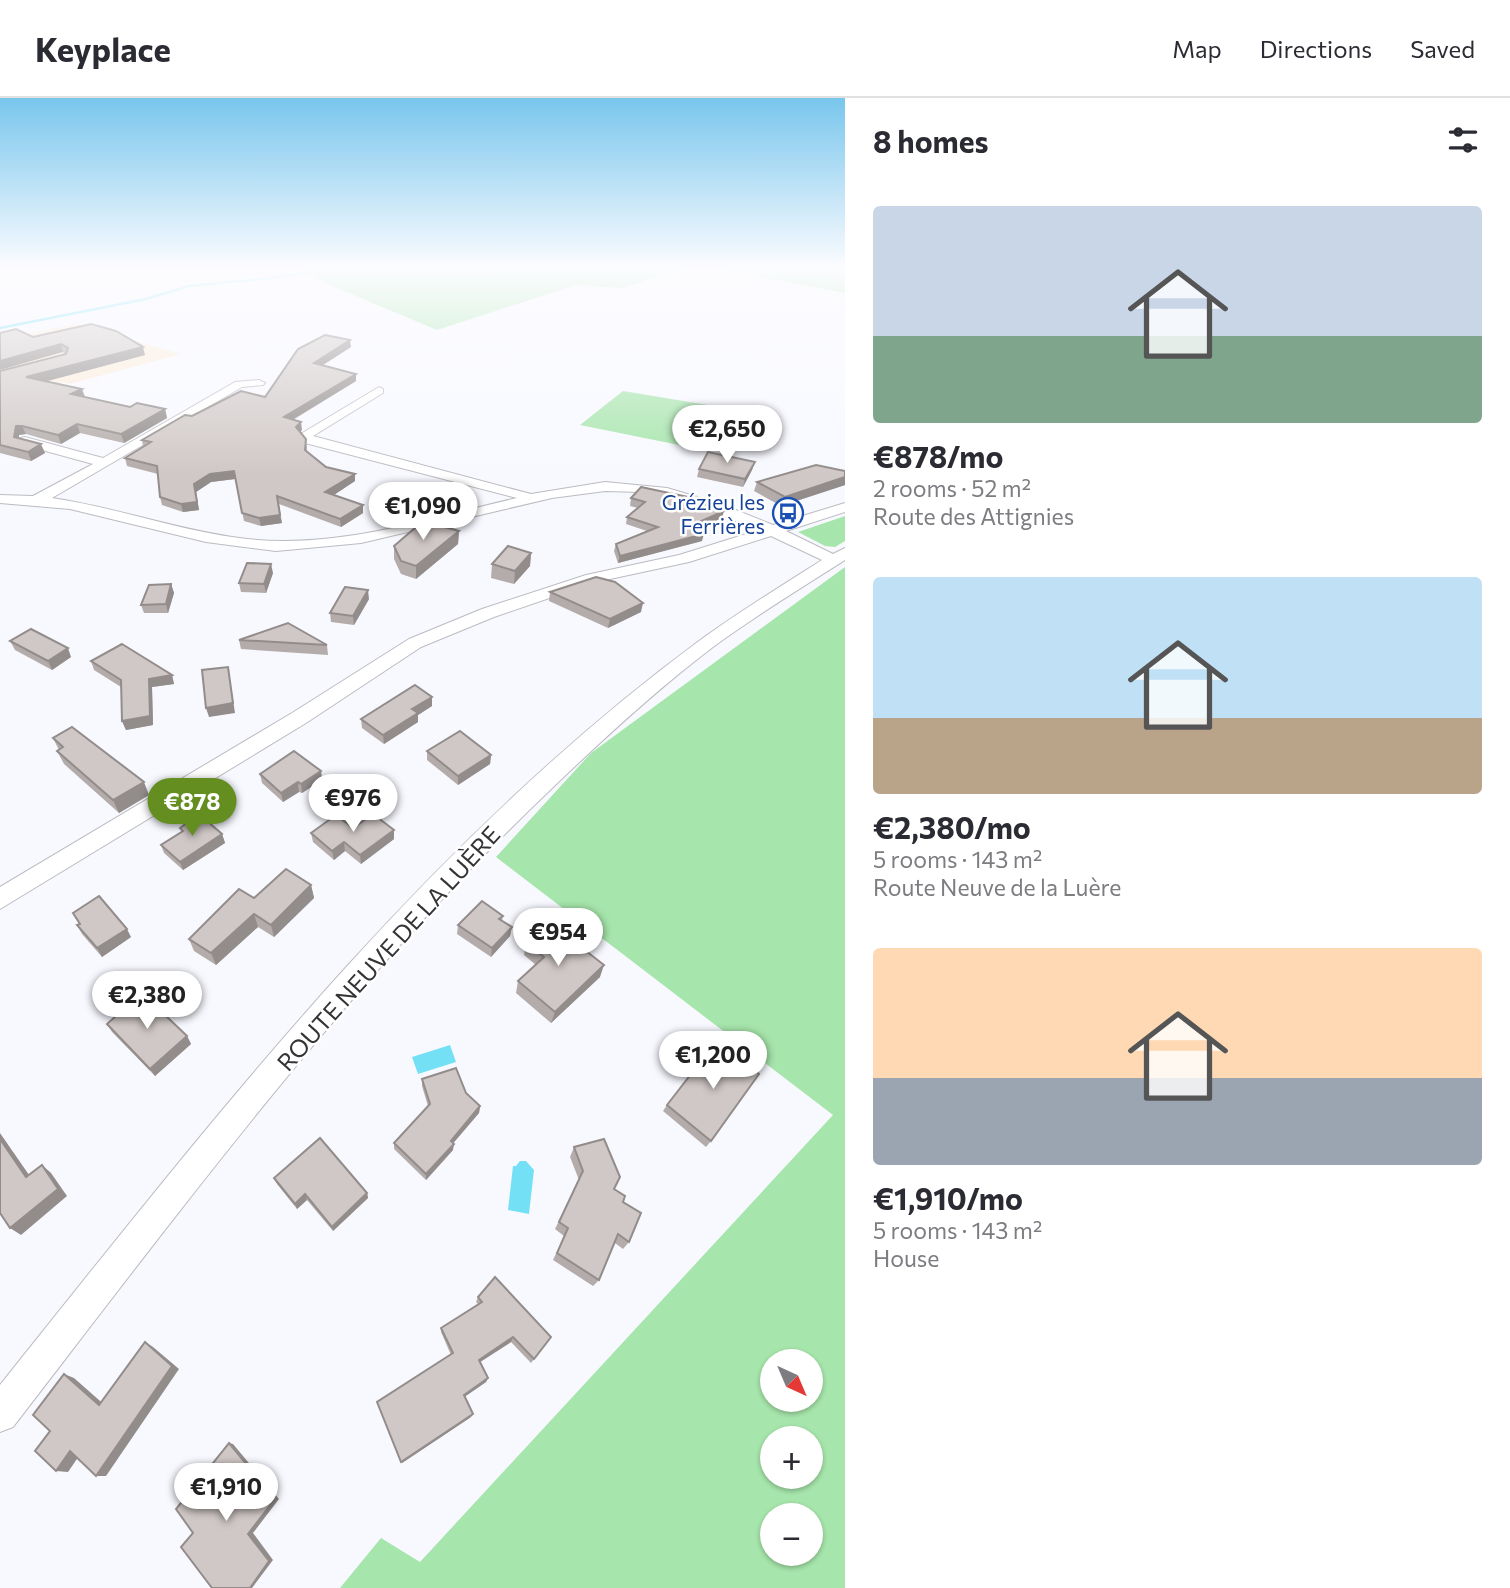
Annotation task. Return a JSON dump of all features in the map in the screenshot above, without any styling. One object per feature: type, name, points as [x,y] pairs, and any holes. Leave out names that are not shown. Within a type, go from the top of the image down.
[{"type":"street","points":[[0,499],[38,499],[239,384],[259,383]]},
{"type":"street","points":[[379,391],[305,435],[310,440],[521,494],[528,499]]},
{"type":"street","points":[[25,441],[104,463]]},
{"type":"street","points":[[0,489],[190,534],[274,546],[326,545],[401,531],[528,499],[598,486],[639,487],[701,501],[840,557]]},
{"type":"street","points":[[0,899],[299,718],[415,643],[488,613],[592,578],[682,559],[845,507]]},
{"type":"street","name":"ROUTE NEUVE DE LA LUÈRE","points":[[0,1414],[166,1204],[346,987],[507,817],[688,657],[840,557]]},
{"type":"shaded area","points":[[17,336],[116,336],[181,354],[70,384],[62,382],[0,405],[0,339]]},
{"type":"green space","points":[[623,391],[738,410],[694,448],[580,425]]},
{"type":"green space","points":[[845,516],[845,541],[835,547],[825,546],[798,532]]},
{"type":"green space","points":[[845,567],[845,1588],[340,1588],[381,1538],[420,1562],[833,1115],[496,857],[591,753]]},
{"type":"water","points":[[450,1045],[456,1062],[418,1074],[412,1057]]},
{"type":"water","points":[[520,1161],[526,1161],[534,1170],[529,1214],[508,1210],[513,1166]]},
{"type":"building","points":[[0,336],[124,336],[143,347],[26,377],[82,389],[71,394],[130,407],[137,403],[165,409],[121,434],[77,424],[58,435],[16,426],[14,437],[41,444],[28,452],[0,445],[0,371],[66,354],[68,348],[61,344],[0,361]]},
{"type":"building","points":[[324,336],[350,340],[314,363],[356,374],[284,417],[301,422],[296,427],[306,439],[305,450],[326,467],[355,474],[325,492],[363,505],[340,519],[277,496],[280,515],[259,518],[242,513],[234,471],[210,474],[194,484],[197,502],[181,504],[160,497],[157,466],[125,458],[151,442],[142,440],[185,415],[192,416],[241,391],[265,397],[298,349]]},
{"type":"building","points":[[708,452],[755,462],[745,479],[699,469]]},
{"type":"building","points":[[816,465],[845,471],[845,477],[785,497],[757,482]]},
{"type":"building","points":[[641,487],[688,497],[724,511],[688,527],[704,534],[620,556],[616,544],[658,527],[627,517],[645,502],[631,498]]},
{"type":"building","points":[[423,521],[459,531],[416,566],[401,561],[394,546]]},
{"type":"building","points":[[508,546],[531,553],[515,571],[492,564]]},
{"type":"building","points":[[247,563],[271,564],[264,584],[239,583]]},
{"type":"building","points":[[596,577],[615,582],[643,603],[610,619],[550,592]]},
{"type":"building","points":[[171,584],[166,604],[141,605],[149,585]]},
{"type":"building","points":[[345,587],[368,590],[353,616],[330,613]]},
{"type":"building","points":[[288,623],[327,645],[239,640]]},
{"type":"building","points":[[31,629],[68,648],[48,661],[10,641]]},
{"type":"building","points":[[122,644],[172,675],[149,679],[150,716],[122,721],[121,680],[91,661]]},
{"type":"building","points":[[228,667],[233,703],[206,708],[202,670]]},
{"type":"building","points":[[415,685],[432,697],[412,709],[418,713],[383,735],[361,719]]},
{"type":"building","points":[[72,727],[144,782],[113,800],[57,751],[63,747],[53,738]]},
{"type":"building","points":[[460,731],[491,755],[458,776],[427,751]]},
{"type":"building","points":[[294,751],[321,771],[281,793],[260,774]]},
{"type":"building","points":[[199,814],[222,834],[180,862],[161,845],[183,831],[180,828]]},
{"type":"building","points":[[373,814],[394,830],[360,855],[344,842],[332,851],[311,833],[336,815],[353,828]]},
{"type":"building","points":[[286,869],[311,885],[271,925],[254,914],[211,953],[189,939],[239,889],[254,898]]},
{"type":"building","points":[[99,896],[127,929],[97,948],[77,925],[80,924],[73,913]]},
{"type":"building","points":[[482,901],[503,916],[499,919],[512,927],[492,948],[458,925]]},
{"type":"building","points":[[549,922],[604,965],[555,1012],[518,981],[544,957],[526,943]]},
{"type":"building","points":[[142,993],[187,1036],[150,1069],[107,1024]]},
{"type":"building","points":[[716,1042],[759,1074],[711,1141],[667,1105]]},
{"type":"building","points":[[456,1068],[466,1093],[480,1106],[451,1141],[454,1144],[426,1174],[394,1143],[430,1104],[422,1079]]},
{"type":"building","points":[[320,1138],[367,1193],[332,1227],[305,1194],[295,1204],[274,1178]]},
{"type":"building","points":[[0,1139],[26,1177],[42,1165],[58,1189],[10,1228],[0,1213]]},
{"type":"building","points":[[604,1139],[620,1177],[614,1189],[625,1196],[623,1202],[641,1213],[629,1242],[618,1234],[599,1280],[557,1253],[568,1228],[559,1222],[583,1171],[574,1147]]},
{"type":"building","points":[[495,1277],[551,1337],[534,1359],[513,1337],[479,1360],[488,1378],[464,1395],[473,1414],[401,1462],[377,1402],[453,1353],[441,1328],[482,1302],[478,1297]]},
{"type":"building","points":[[145,1342],[172,1366],[96,1476],[70,1451],[56,1471],[35,1451],[50,1431],[33,1415],[64,1374],[99,1405]]},
{"type":"building","points":[[229,1443],[275,1499],[248,1534],[269,1561],[250,1588],[212,1588],[181,1547],[193,1533],[176,1509]]},
{"type":"place","name":"Grézieu les Ferrières","points":[[788,513]]}]
